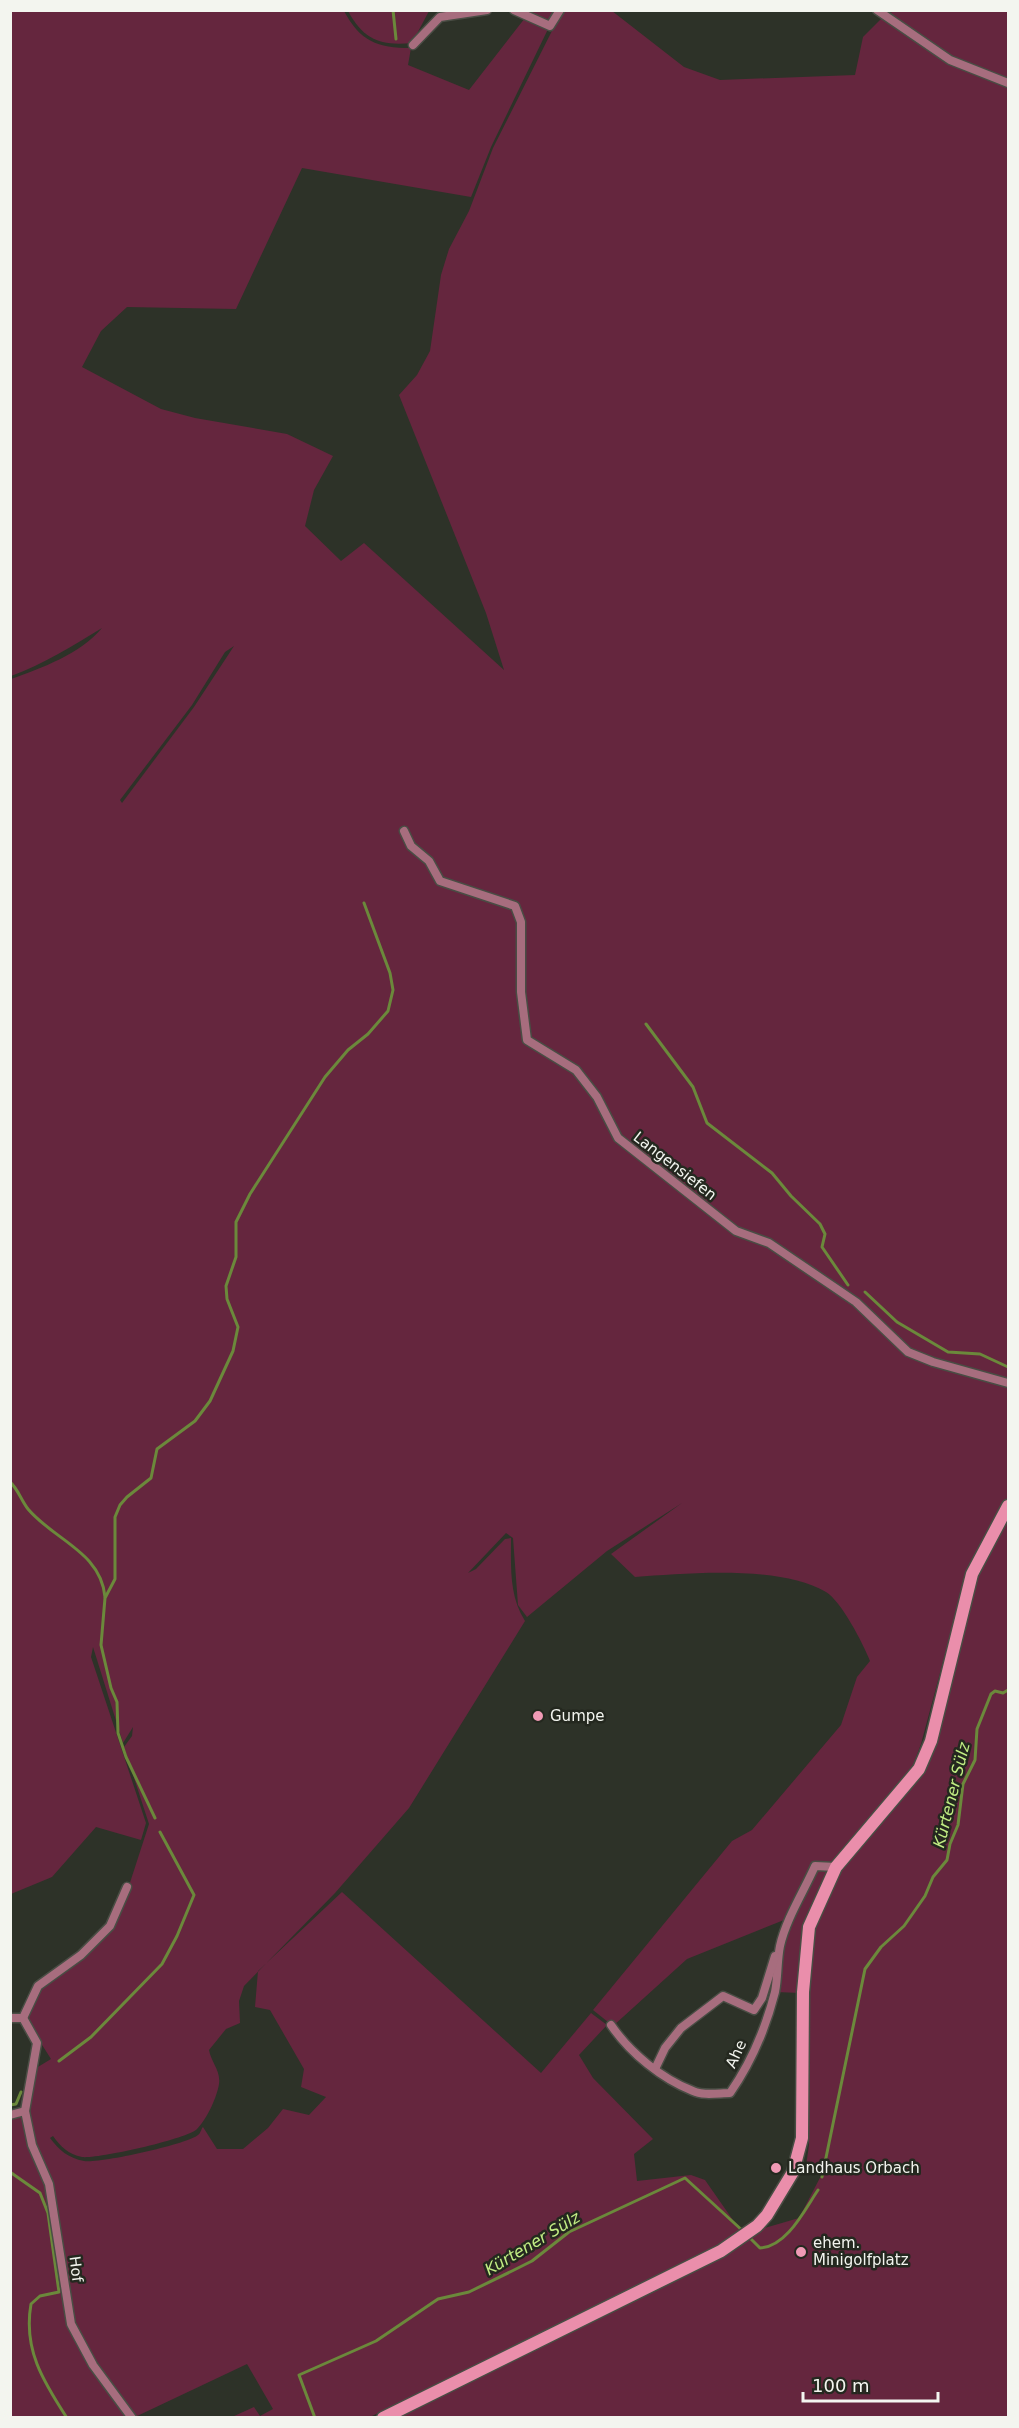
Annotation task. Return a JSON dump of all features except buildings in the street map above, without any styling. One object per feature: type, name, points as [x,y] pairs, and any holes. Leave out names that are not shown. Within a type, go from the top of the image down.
[{"type":"main road","points":[[383,2418],[671,2277],[739,2240],[757,2226],[786,2189],[799,2155],[802,2130],[803,1992],[809,1927],[836,1867],[919,1769],[931,1741],[972,1574],[1008,1506]]},
{"type":"street","points":[[413,45],[440,17],[487,10]]},
{"type":"street","points":[[514,10],[550,26],[560,10]]},
{"type":"street","points":[[877,10],[950,60],[1008,83]]},
{"type":"street","name":"Langensiefen","points":[[404,831],[411,846],[429,861],[440,881],[515,906],[521,922],[520,992],[527,1040],[576,1070],[597,1097],[618,1138],[736,1230],[769,1243],[856,1302],[908,1352],[933,1362],[1008,1383]]},
{"type":"street","name":"Ahe","points":[[654,2069],[665,2048],[681,2028],[723,1996],[754,2010],[762,1998],[780,1945],[815,1866],[836,1867]]},
{"type":"street","points":[[10,2018],[23,2018],[38,1986],[81,1955],[110,1926],[127,1887]]},
{"type":"street","name":"Ahe","points":[[611,2025],[623,2043],[654,2069],[695,2092],[730,2093],[755,2049],[768,2012],[775,1991],[780,1945]]},
{"type":"street","name":"Hof","points":[[23,2018],[37,2043],[26,2111],[32,2145],[49,2184],[71,2324],[93,2365],[132,2418]]},
{"type":"street","points":[[10,2115],[26,2111]]},
{"type":"shaded area","points":[[898,10],[1008,11],[1008,80],[952,59],[887,14]]},
{"type":"shaded area","points":[[11,11],[344,11],[356,29],[371,41],[399,48],[411,48],[408,65],[469,90],[525,18],[549,27],[491,147],[471,197],[302,168],[236,309],[127,307],[101,331],[82,367],[161,409],[195,418],[287,434],[333,456],[314,490],[305,526],[341,561],[364,543],[504,670],[486,613],[399,395],[417,375],[430,351],[441,275],[449,249],[469,211],[493,148],[562,11],[612,11],[684,67],[720,80],[855,75],[863,37],[883,17],[923,45],[1008,85],[1008,1381],[906,1353],[1008,1386],[1008,1498],[967,1572],[921,1744],[913,1765],[836,1865],[816,1865],[789,1918],[687,1959],[613,2026],[593,2010],[732,1841],[752,1830],[841,1725],[857,1677],[870,1661],[857,1634],[838,1604],[826,1592],[807,1583],[759,1574],[733,1573],[635,1577],[611,1554],[682,1503],[607,1551],[527,1617],[518,1605],[513,1538],[506,1533],[468,1573],[476,1569],[505,1539],[511,1538],[511,1570],[514,1591],[516,1602],[525,1621],[409,1808],[335,1893],[266,1963],[342,1892],[541,2073],[591,2013],[607,2025],[579,2055],[593,2078],[653,2139],[634,2154],[637,2181],[691,2175],[705,2180],[742,2233],[720,2247],[370,2417],[232,2417],[254,2407],[260,2416],[273,2409],[247,2364],[135,2417],[95,2364],[73,2323],[59,2224],[33,2145],[27,2111],[33,2070],[51,2059],[25,2018],[42,1987],[112,1925],[125,1898],[149,1824],[124,1747],[132,1736],[133,1727],[123,1743],[93,1647],[91,1657],[146,1823],[141,1840],[96,1827],[52,1877],[11,1894],[11,679],[72,653],[102,628],[69,648],[11,676]],"holes":[[[234,646],[194,707],[122,803],[120,800],[192,705],[225,652]],[[258,1972],[255,2007],[270,2010],[304,2069],[301,2087],[326,2097],[309,2115],[283,2109],[268,2128],[243,2149],[217,2149],[203,2127],[200,2133],[191,2139],[161,2148],[84,2161],[64,2153],[50,2138],[53,2136],[62,2147],[73,2154],[91,2157],[160,2143],[197,2129],[211,2108],[219,2084],[219,2075],[209,2050],[226,2029],[240,2023],[239,2001],[244,1986]]]},
{"type":"shaded area","points":[[348,11],[429,11],[412,43],[401,44],[382,42],[367,35]]},
{"type":"shaded area","points":[[520,11],[559,11],[550,25]]},
{"type":"shaded area","points":[[1008,1510],[1008,2417],[398,2418],[758,2230],[799,2218],[823,2172],[806,2166],[809,2145],[807,1991],[811,1927],[837,1868],[921,1770],[975,1576]]},
{"type":"shaded area","points":[[816,1867],[834,1868],[821,1893],[801,1993],[776,1992],[782,1946]]},
{"type":"shaded area","points":[[24,2113],[47,2185],[70,2325],[127,2417],[11,2418],[10,2116]]},
{"type":"waterway","points":[[393,10],[396,39]]},
{"type":"waterway","points":[[155,1818],[126,1757],[118,1733],[117,1702],[111,1688],[101,1645],[105,1598],[115,1579],[115,1517],[120,1505],[127,1497],[151,1478],[157,1449],[195,1421],[210,1401],[233,1351],[238,1327],[227,1299],[226,1286],[236,1257],[236,1222],[250,1194],[325,1077],[348,1050],[368,1034],[388,1011],[393,990],[390,973],[364,903]]},
{"type":"waterway","points":[[646,1024],[693,1087],[707,1123],[772,1173],[791,1196],[820,1224],[825,1234],[822,1247],[848,1285]]},
{"type":"waterway","points":[[865,1292],[897,1322],[948,1352],[980,1354],[1008,1367]]},
{"type":"waterway","points":[[10,1482],[28,1509],[86,1558],[102,1582],[105,1597]]},
{"type":"waterway","name":"Kürtener Sülz","points":[[822,2177],[865,1969],[881,1947],[904,1926],[925,1896],[933,1877],[947,1860],[950,1844],[958,1825],[963,1784],[975,1760],[977,1729],[991,1694],[995,1691],[1003,1693],[1008,1690]]},
{"type":"waterway","points":[[59,2061],[91,2037],[162,1964],[177,1936],[194,1895],[160,1832]]},
{"type":"waterway","points":[[10,2105],[16,2104],[21,2092]]},
{"type":"waterway","points":[[10,2172],[40,2193],[48,2213],[59,2292],[40,2296],[31,2304],[30,2336],[43,2378],[67,2418]]},
{"type":"waterway","name":"Kürtener Sülz","points":[[315,2418],[299,2375],[376,2341],[438,2299],[469,2292],[512,2271],[532,2261],[569,2232],[685,2178],[744,2232]]},
{"type":"waterway","name":"Kürtener Sülz","points":[[749,2237],[760,2248],[779,2241],[794,2226],[818,2190]]},
{"type":"place","name":"Gumpe","points":[[538,1716]]},
{"type":"place","name":"Landhaus Orbach","points":[[776,2168]]},
{"type":"place","name":"ehem. Minigolfplatz","points":[[801,2252]]}]
